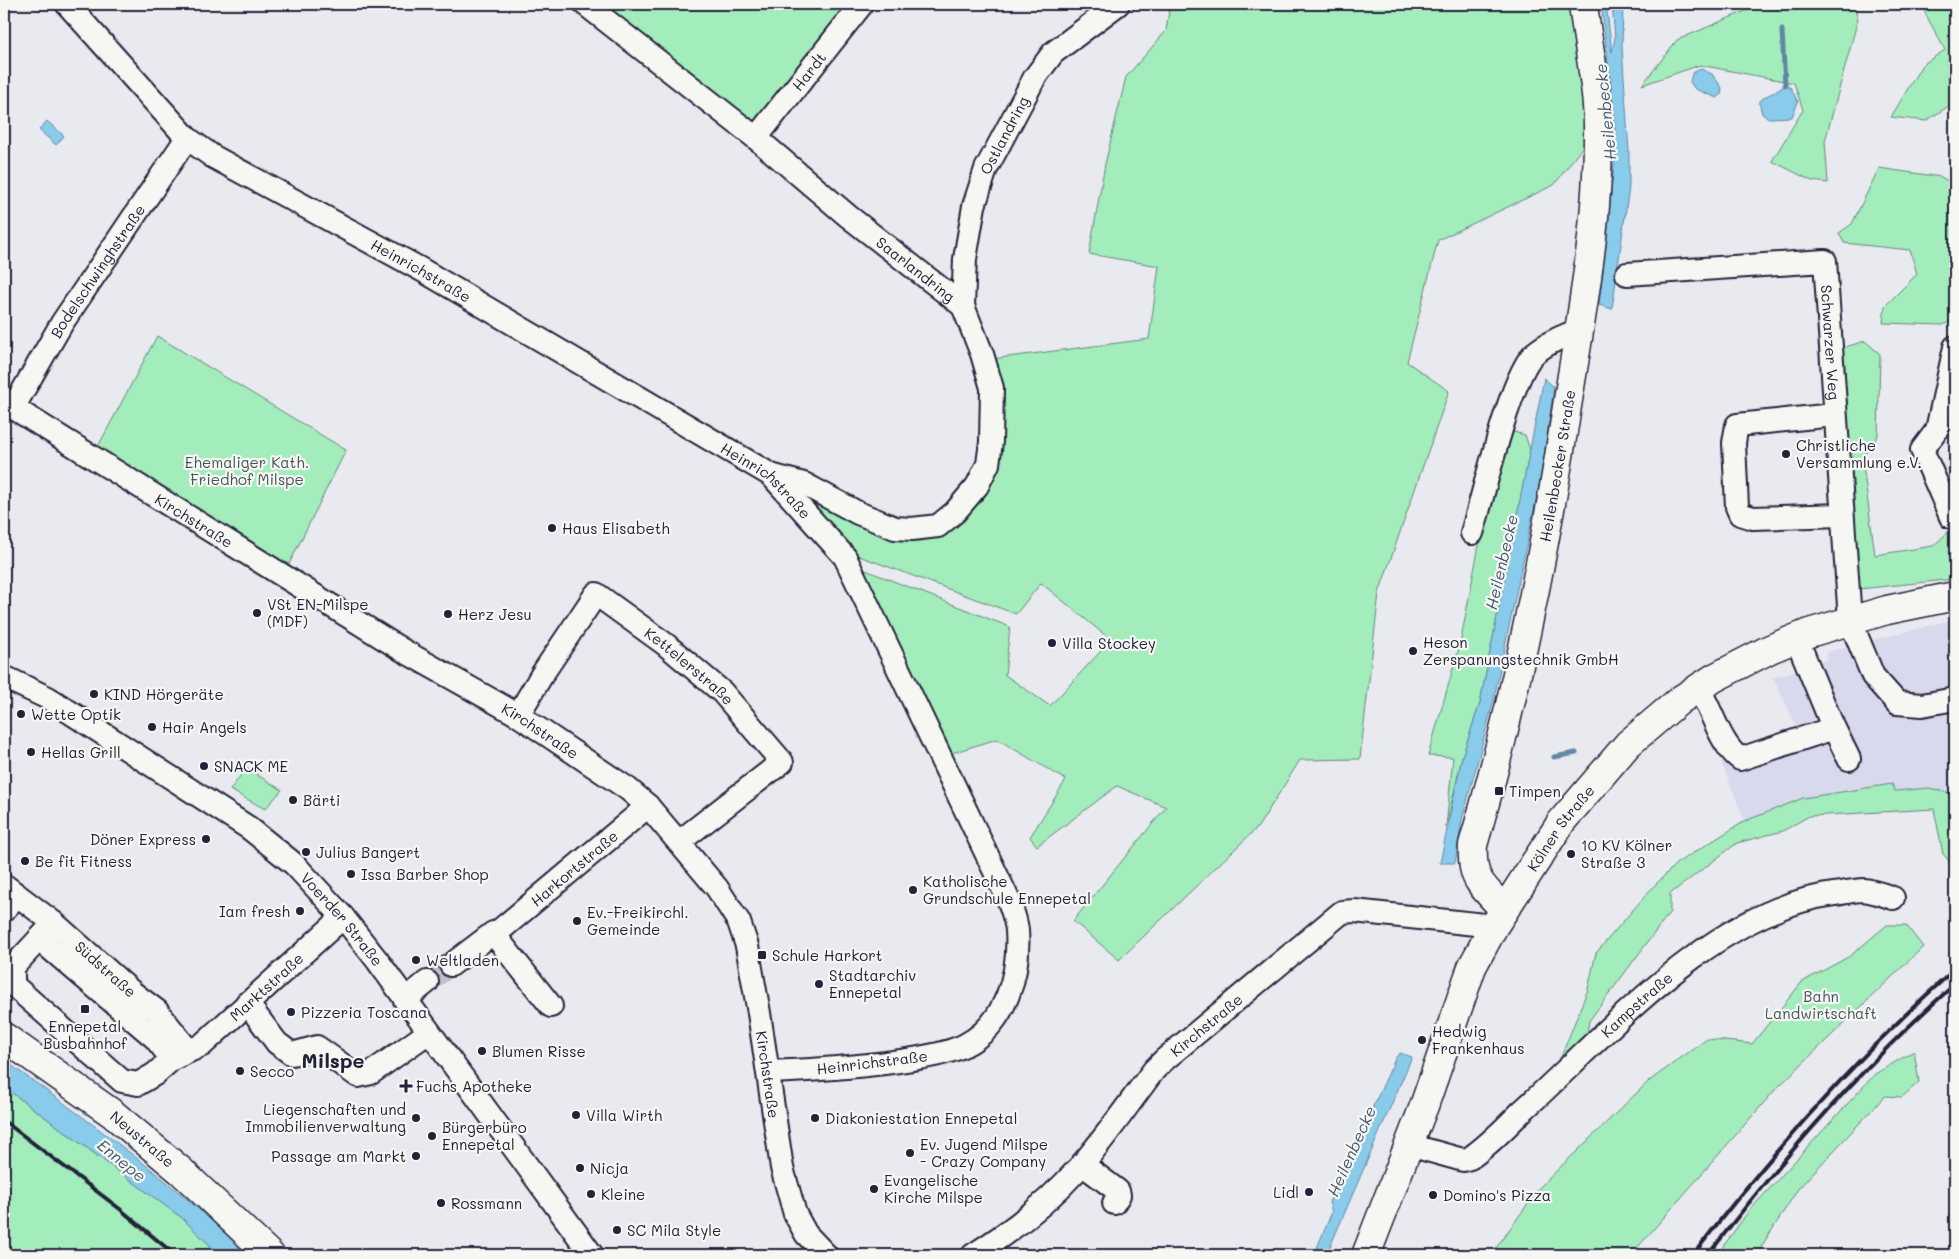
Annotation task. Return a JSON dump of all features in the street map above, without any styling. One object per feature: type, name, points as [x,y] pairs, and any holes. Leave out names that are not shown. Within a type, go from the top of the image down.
[{"type":"main road","name":"Heilenbecker Straße","points":[[1499,918],[1476,877],[1472,866],[1473,845],[1508,715],[1553,504],[1579,330],[1590,244],[1598,134],[1583,4]]},
{"type":"main road","name":"Kölner Straße","points":[[1366,1255],[1409,1145],[1472,967],[1499,918],[1562,821],[1628,744],[1673,706],[1698,688],[1714,678],[1796,638],[1887,610],[1955,596]]},
{"type":"main road","name":"Neustraße","points":[[6,1037],[113,1114],[181,1171],[270,1255]]},
{"type":"street","name":"Heinrichstraße","points":[[67,4],[187,138],[212,156],[422,270],[770,475],[845,558],[1009,900],[1016,930],[1014,966],[1010,989],[1001,1013],[984,1032],[964,1045],[940,1054],[874,1065],[768,1072]]},
{"type":"street","name":"Saarlandring","points":[[586,4],[756,138],[848,216],[963,306],[982,354],[992,388],[991,442],[988,464],[977,486],[955,512],[938,526],[912,530],[895,528],[858,513],[804,484],[770,475]]},
{"type":"street","name":"Hardt","points":[[756,138],[862,4]]},
{"type":"street","name":"Ostlandring","points":[[963,306],[965,259],[974,206],[986,169],[1035,77],[1053,53],[1118,4]]},
{"type":"street","name":"Bodelschwinghstraße","points":[[8,405],[187,138]]},
{"type":"street","name":"Schwarzer Weg","points":[[1627,274],[1825,261],[1834,414],[1850,620],[1873,676],[1897,703],[1922,705],[1955,699]]},
{"type":"street","points":[[1472,533],[1517,380],[1534,354],[1559,337],[1579,330]]},
{"type":"street","points":[[1955,347],[1937,430],[1922,450],[1951,517],[1955,518]]},
{"type":"street","name":"Kirchstraße","points":[[8,405],[396,646],[518,715],[628,789],[648,806],[717,888],[738,922],[748,954],[782,1168],[795,1214],[806,1234],[826,1255]]},
{"type":"street","points":[[1834,414],[1736,425],[1734,443],[1737,507],[1740,514],[1753,518],[1842,514]]},
{"type":"street","name":"Kettelerstraße","points":[[518,715],[542,673],[596,594],[665,644],[722,692],[782,762],[679,842]]},
{"type":"street","points":[[1796,638],[1831,722],[1849,758]]},
{"type":"street","name":"Voerder Straße","points":[[4,677],[48,698],[249,828],[294,864],[343,917],[592,1255]]},
{"type":"street","points":[[1698,688],[1709,706],[1728,750],[1740,760],[1828,730],[1831,722]]},
{"type":"street","name":"Harkortstraße","points":[[499,931],[648,806]]},
{"type":"street","name":"Kampstraße","points":[[1409,1145],[1463,1160],[1470,1158],[1648,994],[1686,963],[1726,936],[1759,918],[1792,902],[1823,895],[1864,890],[1893,898]]},
{"type":"street","name":"Südstraße","points":[[8,897],[46,931],[157,1011],[180,1054]]},
{"type":"street","name":"Kirchstraße","points":[[973,1255],[1006,1235],[1030,1216],[1082,1164],[1154,1070],[1184,1042],[1342,912],[1499,918]]},
{"type":"street","name":"Marktstraße","points":[[46,931],[13,967],[13,985],[122,1081],[138,1084],[155,1074],[180,1054],[202,1045],[343,917]]},
{"type":"street","points":[[451,965],[493,933],[551,1006]]},
{"type":"street","points":[[407,1002],[428,982]]},
{"type":"street","points":[[247,1003],[277,1043],[292,1054],[317,1047],[358,1076],[371,1072],[429,1032]]},
{"type":"street","points":[[1082,1164],[1118,1191],[1114,1203]]},
{"type":"shaded area","points":[[1955,619],[1955,794],[1929,788],[1895,791],[1891,785],[1803,798],[1745,821],[1721,762],[1798,729],[1773,678],[1828,659],[1826,652]]},
{"type":"green space","points":[[594,4],[850,4],[753,126]]},
{"type":"green space","points":[[1170,4],[1569,4],[1590,137],[1554,185],[1438,240],[1407,362],[1449,391],[1379,593],[1360,759],[1300,760],[1258,827],[1119,960],[1073,921],[1166,807],[1117,786],[1037,846],[1030,837],[1066,780],[997,739],[939,757],[845,562],[1010,627],[1005,675],[1050,706],[1111,640],[1041,583],[1016,614],[832,546],[789,496],[800,477],[894,523],[934,523],[958,499],[981,459],[984,360],[1149,339],[1159,266],[1089,254],[1105,164],[1126,77],[1166,31]]},
{"type":"green space","points":[[1762,4],[1854,4],[1858,19],[1825,141],[1828,183],[1812,181],[1772,161],[1803,110],[1794,83],[1700,65],[1642,85],[1677,40]]},
{"type":"green space","points":[[1925,4],[1955,4],[1955,102],[1926,121],[1891,117],[1922,65],[1945,50],[1925,13]]},
{"type":"green space","points":[[1879,168],[1941,177],[1955,185],[1955,319],[1943,325],[1883,323],[1885,306],[1917,274],[1910,250],[1844,243],[1839,233],[1852,224]]},
{"type":"green space","name":"Ehemaliger Kath. Friedhof Milspe","points":[[157,336],[346,450],[284,574],[93,456]]},
{"type":"green space","points":[[1865,341],[1880,354],[1878,436],[1862,458],[1875,555],[1933,546],[1955,526],[1955,579],[1859,589],[1846,471],[1842,348]]},
{"type":"green space","points":[[1514,432],[1525,435],[1530,450],[1480,703],[1462,757],[1446,827],[1453,757],[1428,756],[1460,644],[1479,545],[1503,446]]},
{"type":"green space","points":[[246,768],[282,790],[265,809],[230,790]]},
{"type":"green space","points":[[1892,784],[1895,791],[1929,788],[1955,794],[1955,868],[1943,854],[1934,809],[1809,816],[1783,831],[1737,843],[1670,894],[1670,912],[1589,1021],[1587,1034],[1559,1062],[1588,989],[1596,953],[1651,889],[1677,863],[1745,821],[1803,798]]},
{"type":"green space","name":"Bahn Landwirtschaft","points":[[1887,925],[1906,925],[1923,947],[1775,1090],[1631,1255],[1491,1255],[1540,1187],[1649,1081],[1707,1039],[1752,1044],[1802,982],[1850,956]]},
{"type":"green space","points":[[1914,1051],[1919,1082],[1902,1097],[1885,1096],[1798,1189],[1756,1255],[1717,1255],[1748,1212],[1875,1074]]},
{"type":"green space","points":[[4,1087],[182,1218],[220,1255],[4,1255]]},
{"type":"water","points":[[1601,4],[1606,4],[1612,52],[1615,38],[1612,4],[1623,4],[1622,47],[1629,152],[1629,187],[1612,309],[1599,305],[1615,155],[1615,119]]},
{"type":"water","points":[[1701,69],[1712,74],[1722,88],[1721,95],[1717,98],[1695,89],[1690,82],[1692,73]]},
{"type":"water","points":[[1785,85],[1791,88],[1798,102],[1792,117],[1769,118],[1762,114],[1759,102]]},
{"type":"water","points":[[47,121],[64,136],[56,145],[39,130]]},
{"type":"water","points":[[1544,378],[1554,387],[1541,476],[1492,707],[1462,820],[1455,863],[1440,863],[1462,757],[1480,703]]},
{"type":"water","points":[[1400,1053],[1412,1057],[1329,1249],[1326,1255],[1314,1255],[1332,1212],[1329,1202],[1396,1057]]},
{"type":"water","name":"Ennepe","points":[[4,1060],[161,1177],[249,1255],[220,1255],[182,1218],[4,1087]]},
{"type":"waterway","points":[[1780,4],[1780,10]]},
{"type":"waterway","points":[[1782,30],[1785,85]]},
{"type":"waterway","points":[[1554,757],[1576,753]]},
{"type":"tunnel","points":[[427,982],[451,965]]},
{"type":"railway","points":[[1693,1255],[1754,1179],[1817,1106],[1884,1035],[1955,969]]},
{"type":"railway","points":[[1708,1255],[1794,1148],[1888,1047],[1955,984]]},
{"type":"railway","points":[[4,1121],[120,1209],[175,1255]]},
{"type":"place","name":"Christliche Versammlung e.V.","points":[[1786,454]]},
{"type":"place","name":"Haus Elisabeth","points":[[552,528]]},
{"type":"place","name":"VSt EN-Milspe (MDF)","points":[[257,613]]},
{"type":"place","name":"Herz Jesu","points":[[448,614]]},
{"type":"place","name":"Villa Stockey","points":[[1052,643]]},
{"type":"place","name":"Heson Zerspanungstechnik GmbH","points":[[1413,651]]},
{"type":"place","name":"KIND Hörgeräte","points":[[94,694]]},
{"type":"place","name":"Wette Optik","points":[[21,714]]},
{"type":"place","name":"Hair Angels","points":[[152,727]]},
{"type":"place","name":"Hellas Grill","points":[[31,752]]},
{"type":"place","name":"SNACK ME","points":[[204,766]]},
{"type":"place","name":"Timpen","points":[[1499,791]]},
{"type":"place","name":"Bärti","points":[[293,800]]},
{"type":"place","name":"Döner Express","points":[[206,839]]},
{"type":"place","name":"Julius Bangert","points":[[306,852]]},
{"type":"place","name":"10 KV Kölner Straße 3","points":[[1571,854]]},
{"type":"place","name":"Be fit Fitness","points":[[25,861]]},
{"type":"place","name":"Issa Barber Shop","points":[[351,874]]},
{"type":"place","name":"Katholische Grundschule Ennepetal","points":[[913,890]]},
{"type":"place","name":"Iam fresh","points":[[300,911]]},
{"type":"place","name":"Ev.-Freikirchl. Gemeinde","points":[[577,921]]},
{"type":"place","name":"Schule Harkort","points":[[762,955]]},
{"type":"place","name":"Weltladen","points":[[416,960]]},
{"type":"place","name":"Stadtarchiv Ennepetal","points":[[819,984]]},
{"type":"place","name":"Ennepetal Busbahnhof","points":[[85,1009]]},
{"type":"place","name":"Pizzeria Toscana","points":[[291,1012]]},
{"type":"place","name":"Hedwig Frankenhaus","points":[[1422,1040]]},
{"type":"place","name":"Blumen Risse","points":[[482,1051]]},
{"type":"place","name":"Secco","points":[[240,1071]]},
{"type":"place","name":"Fuchs Apotheke","points":[[406,1086]]},
{"type":"place","name":"Villa Wirth","points":[[576,1115]]},
{"type":"place","name":"Liegenschaften und Immobilienverwaltung","points":[[416,1118]]},
{"type":"place","name":"Diakoniestation Ennepetal","points":[[815,1118]]},
{"type":"place","name":"Bürgerbüro Ennepetal","points":[[432,1136]]},
{"type":"place","name":"Ev. Jugend Milspe - Crazy Company","points":[[910,1153]]},
{"type":"place","name":"Passage am Markt","points":[[416,1156]]},
{"type":"place","name":"Nicja","points":[[580,1168]]},
{"type":"place","name":"Evangelische Kirche Milspe","points":[[874,1189]]},
{"type":"place","name":"Lidl","points":[[1309,1192]]},
{"type":"place","name":"Kleine","points":[[591,1194]]},
{"type":"place","name":"Domino's Pizza","points":[[1433,1195]]},
{"type":"place","name":"Rossmann","points":[[441,1203]]},
{"type":"place","name":"SC Mila Style","points":[[617,1230]]},
{"type":"district","name":"Milspe","points":[[333,1060]]},
{"type":"water label","name":"Heilenbecke","points":[[1605,112]]},
{"type":"water label","name":"Heilenbecke","points":[[1501,562]]},
{"type":"water label","name":"Heilenbecke","points":[[1351,1151]]}]
